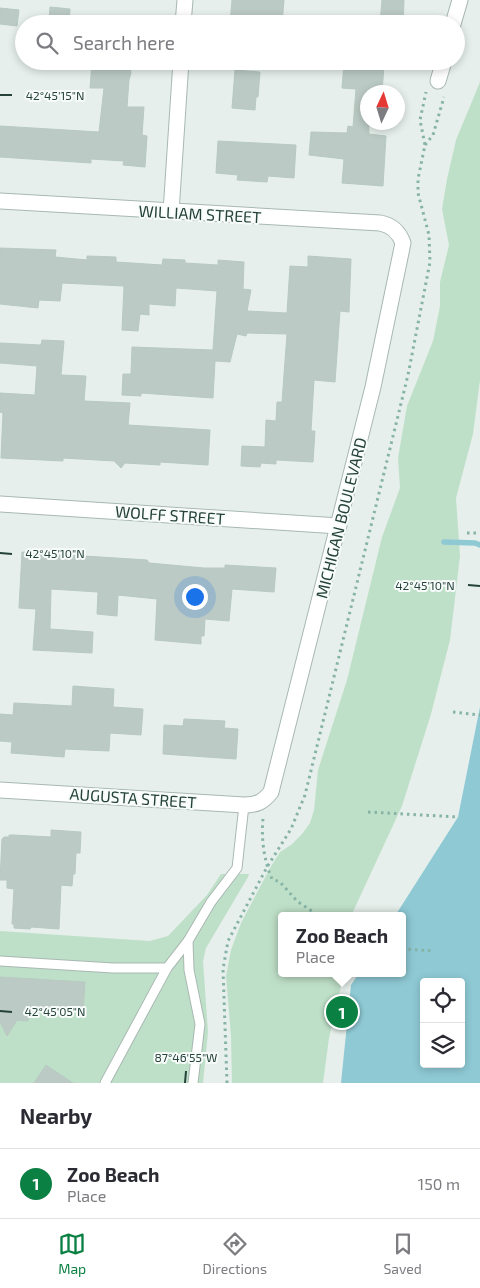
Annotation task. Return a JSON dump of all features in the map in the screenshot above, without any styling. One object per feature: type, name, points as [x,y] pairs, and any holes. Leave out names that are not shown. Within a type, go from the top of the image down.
[{"type":"street","points":[[184,15],[185,0]]},
{"type":"street","points":[[456,15],[460,0]]},
{"type":"street","points":[[172,212],[180,70]]},
{"type":"street","points":[[438,81],[441,70]]},
{"type":"street","name":"WILLIAM STREET","points":[[0,201],[380,223],[398,232]]},
{"type":"street","name":"MICHIGAN BOULEVARD","points":[[264,801],[272,792],[275,781],[373,387],[403,247],[402,239],[398,232]]},
{"type":"street","name":"WOLFF STREET","points":[[0,504],[339,526]]},
{"type":"street","name":"AUGUSTA STREET","points":[[0,790],[244,805],[255,805],[264,801]]},
{"type":"lane","points":[[105,1083],[166,968],[188,941],[210,902],[237,868],[244,805]]},
{"type":"lane","points":[[188,941],[188,970],[200,1024],[193,1083]]},
{"type":"lane","points":[[0,961],[113,968],[166,968]]},
{"type":"path","points":[[226,1083],[228,1076],[223,969],[228,941],[267,867],[290,829],[305,795],[408,375],[430,262],[429,235],[418,193],[418,179],[425,145],[420,114],[427,88],[438,81],[445,92],[438,122],[430,141],[425,145]]},
{"type":"path","points":[[467,533],[480,533]]},
{"type":"path","points":[[453,712],[480,715]]},
{"type":"path","points":[[264,801],[262,828],[267,867],[272,878],[280,882],[297,901],[313,912]]},
{"type":"path","points":[[368,812],[458,817]]},
{"type":"path","points":[[406,949],[434,951]]},
{"type":"green space","points":[[480,82],[480,380],[473,434],[456,498],[460,556],[450,640],[431,714],[402,806],[353,912],[278,912],[278,977],[340,977],[342,982],[329,1038],[323,1083],[232,1083],[231,1036],[226,976],[231,950],[241,923],[270,868],[280,852],[291,845],[302,834],[310,823],[314,810],[318,770],[347,680],[382,537],[400,488],[398,458],[407,406],[433,341],[440,306],[440,282],[449,245],[442,209],[456,140]]},
{"type":"green space","points":[[221,874],[249,874],[206,948],[203,961],[208,1032],[203,1083],[0,1083],[0,931],[150,941],[168,936],[207,895]]},
{"type":"water","points":[[480,707],[480,1083],[341,1083],[351,985],[356,977],[406,977],[406,912],[398,912],[458,817]]},
{"type":"building","points":[[232,0],[284,0],[283,15],[231,15]]},
{"type":"building","points":[[382,0],[404,0],[403,15],[381,15]]},
{"type":"building","points":[[50,7],[70,9],[70,15],[50,15]]},
{"type":"building","points":[[0,8],[19,10],[18,15],[15,15],[15,26],[0,24]]},
{"type":"building","points":[[91,70],[131,70],[127,107],[144,107],[142,135],[147,136],[145,167],[123,165],[124,161],[91,159],[91,163],[0,157],[0,126],[99,132],[104,88],[90,88]]},
{"type":"building","points":[[235,70],[260,72],[255,110],[232,108]]},
{"type":"building","points":[[343,70],[384,70],[383,85],[360,85],[360,130],[369,130],[369,134],[386,136],[383,186],[342,183],[344,159],[309,155],[311,132],[347,133],[348,126],[353,127],[356,89],[342,88]]},
{"type":"building","points":[[218,141],[296,145],[294,178],[268,176],[267,182],[237,180],[238,175],[216,173]]},
{"type":"building","points":[[0,248],[56,250],[55,257],[87,260],[87,256],[116,257],[116,262],[162,265],[163,259],[185,260],[185,263],[218,265],[218,260],[244,262],[243,289],[251,290],[247,311],[287,313],[290,266],[308,267],[308,256],[351,259],[349,312],[340,311],[335,382],[314,380],[311,431],[315,431],[313,462],[276,460],[276,464],[261,463],[260,467],[241,466],[242,446],[265,447],[266,420],[276,421],[277,402],[282,402],[287,334],[247,333],[246,336],[237,334],[230,362],[215,361],[213,398],[141,393],[141,396],[122,395],[123,374],[131,374],[132,347],[213,350],[217,291],[176,288],[175,306],[149,304],[149,315],[140,314],[138,331],[122,330],[124,286],[62,283],[60,301],[39,300],[38,308],[0,304]]},
{"type":"building","points":[[42,340],[64,341],[61,375],[86,376],[84,401],[130,403],[128,425],[210,430],[208,465],[160,462],[160,465],[125,463],[121,468],[114,461],[63,458],[63,461],[1,458],[3,413],[0,412],[0,393],[35,395],[37,366],[0,363],[0,343],[41,345]]},
{"type":"building","points":[[22,552],[147,560],[149,563],[204,568],[225,568],[225,565],[276,568],[274,592],[232,589],[229,621],[205,619],[204,636],[201,636],[201,644],[155,640],[157,599],[118,595],[117,616],[97,614],[98,592],[51,589],[50,629],[93,632],[92,653],[33,650],[36,609],[19,608]]},
{"type":"building","points":[[73,686],[114,689],[113,707],[143,709],[141,735],[110,733],[109,751],[65,749],[64,757],[11,753],[12,742],[0,741],[0,714],[13,715],[14,703],[72,706]]},
{"type":"building","points":[[184,719],[225,721],[224,728],[238,729],[236,759],[163,754],[164,725],[183,726]]},
{"type":"building","points":[[51,830],[81,832],[80,853],[76,853],[75,874],[73,874],[72,886],[61,885],[59,929],[14,928],[14,924],[12,924],[14,889],[7,888],[7,880],[0,880],[2,839],[9,837],[9,835],[51,837]]},
{"type":"building","points":[[0,977],[85,982],[83,1011],[29,1008],[28,1021],[17,1020],[7,1036],[0,1022]]},
{"type":"building","points":[[46,1065],[73,1083],[34,1083]]},
{"type":"waterway","points":[[444,542],[475,543],[480,545]]},
{"type":"place","name":"Zoo Beach","points":[[342,1012]]}]
